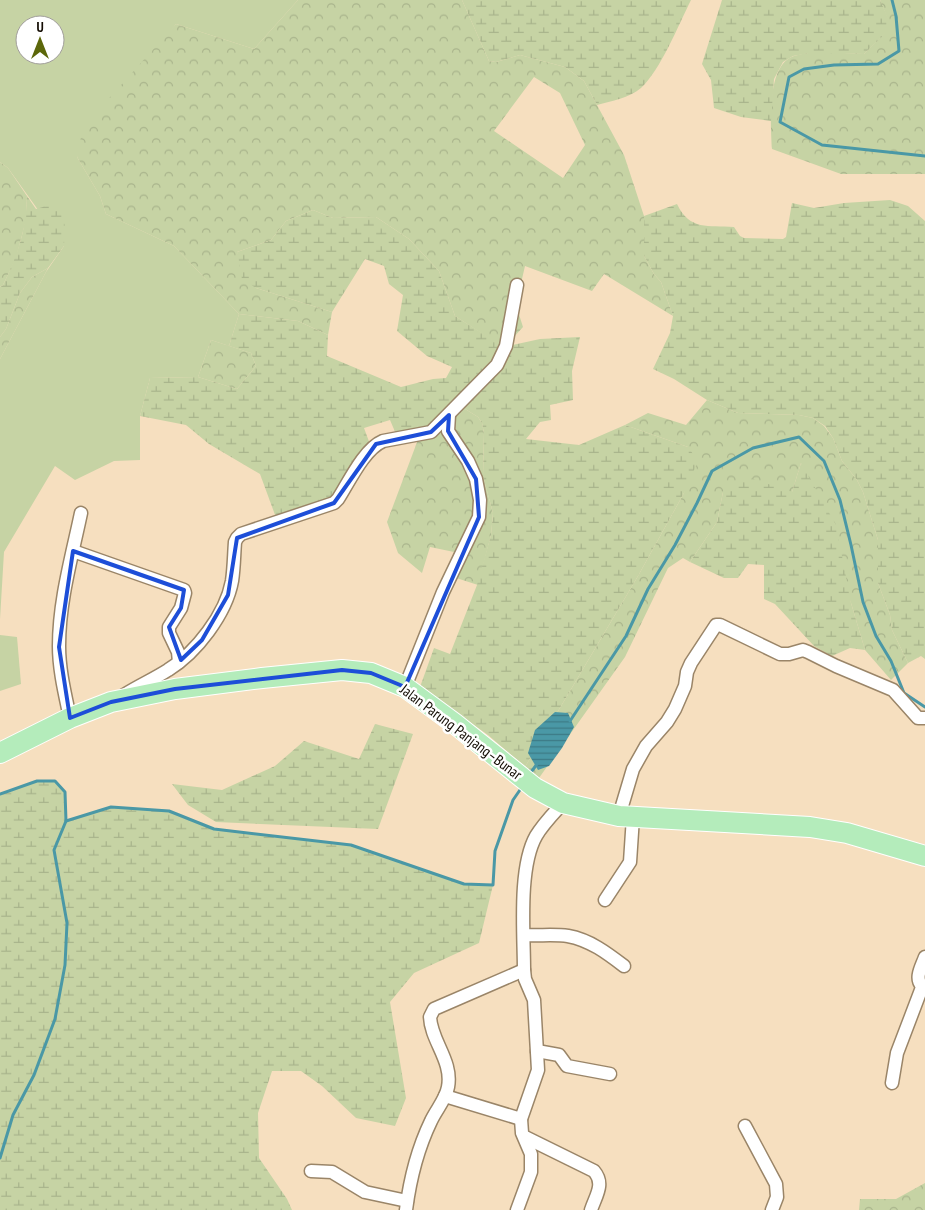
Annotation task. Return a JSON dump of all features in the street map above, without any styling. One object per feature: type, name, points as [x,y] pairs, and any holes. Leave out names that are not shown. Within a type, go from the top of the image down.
[{"type":"main road","name":"Jalan Parung Panjang–Bunar","points":[[0,753],[70,718],[111,702],[175,689],[262,678],[342,670],[371,673],[405,687],[454,723],[535,788],[562,803],[626,817],[810,827],[847,833],[925,856]]},
{"type":"street","points":[[111,702],[168,670],[202,640],[224,603],[232,580],[235,542],[241,534],[334,503],[376,444],[431,432],[449,415],[497,364],[506,346],[517,285]]},
{"type":"street","points":[[405,687],[443,592],[479,516],[480,500],[476,479],[468,461],[448,431],[449,415]]},
{"type":"street","points":[[70,718],[62,684],[59,647],[62,608],[81,512]]},
{"type":"street","points":[[73,551],[184,590],[186,593],[181,608],[169,627],[169,633],[178,652],[179,662]]},
{"type":"street","points":[[605,900],[630,862],[626,817],[633,769],[646,746],[667,722],[674,710],[685,686],[687,672],[691,663],[716,625],[720,625],[780,654],[789,654],[803,650],[808,652],[893,690],[918,718],[925,718]]},
{"type":"street","points":[[516,1210],[531,1172],[531,1154],[522,1133],[521,1119],[538,1070],[534,1000],[524,970],[524,891],[530,850],[535,838],[544,823],[562,803]]},
{"type":"street","points":[[524,936],[567,936],[587,941],[624,966]]},
{"type":"street","points":[[892,1084],[897,1053],[921,990],[922,986],[917,978],[925,956]]},
{"type":"street","points":[[311,1170],[332,1172],[365,1192],[406,1206],[418,1152],[448,1087],[448,1070],[430,1021],[434,1009],[524,970]]},
{"type":"street","points":[[537,1051],[559,1056],[567,1066],[610,1074]]},
{"type":"street","points":[[445,1096],[521,1119]]},
{"type":"street","points":[[745,1126],[776,1184],[777,1197],[772,1210]]},
{"type":"street","points":[[525,1137],[594,1170],[599,1177],[600,1186],[591,1210]]},
{"type":"highlighted area","points":[[449,415],[448,431],[476,479],[479,517],[405,687],[371,673],[342,670],[175,689],[111,702],[70,718],[59,647],[73,551],[184,590],[181,608],[169,627],[181,660],[202,640],[228,595],[237,538],[334,503],[376,444],[431,432]]},
{"type":"green space","points":[[0,0],[298,0],[254,49],[176,24],[77,157],[100,196],[106,214],[174,246],[239,314],[229,346],[211,340],[198,377],[150,378],[140,416],[140,460],[114,461],[75,480],[55,466],[4,552],[0,619],[0,359],[46,272],[64,246],[8,168],[0,162]]},
{"type":"green space","points":[[298,0],[462,0],[489,61],[496,62],[520,55],[565,67],[584,81],[624,155],[644,216],[644,256],[661,282],[673,316],[604,274],[592,291],[525,266],[516,305],[523,327],[504,348],[455,316],[439,271],[409,239],[376,217],[333,218],[313,210],[286,221],[271,240],[237,252],[256,288],[332,312],[328,335],[298,321],[239,314],[174,246],[106,214],[100,196],[77,157],[83,127],[176,24],[254,49]],"holes":[[[534,77],[560,93],[585,145],[563,178],[494,131]]]},
{"type":"green space","points":[[462,0],[691,0],[669,47],[641,88],[620,99],[597,105],[584,81],[565,67],[520,55],[496,62],[489,61]]},
{"type":"green space","points":[[722,0],[880,0],[892,27],[864,54],[810,53],[793,56],[783,62],[774,79],[771,121],[741,117],[714,108],[711,80],[702,64]]},
{"type":"green space","points":[[880,0],[925,0],[925,174],[841,174],[772,149],[772,96],[774,83],[785,62],[794,56],[811,53],[864,54],[891,27]]},
{"type":"green space","points":[[0,162],[8,168],[27,196],[26,220],[16,258],[3,285],[0,287]]},
{"type":"green space","points":[[27,196],[36,209],[53,204],[65,218],[64,246],[48,268],[32,277],[20,293],[6,329],[0,337],[0,287],[3,285],[8,274],[20,242],[25,220]]},
{"type":"green space","points":[[890,200],[908,206],[925,221],[925,659],[921,656],[908,663],[892,630],[890,615],[878,583],[878,540],[863,492],[857,480],[842,461],[833,438],[825,426],[813,418],[799,415],[738,413],[707,400],[674,379],[653,369],[670,333],[673,316],[661,282],[644,256],[644,216],[677,204],[682,213],[694,223],[708,226],[734,227],[740,236],[744,238],[783,239],[786,237],[792,203],[814,208],[844,203]]},
{"type":"green space","points":[[313,210],[333,218],[376,217],[409,239],[439,271],[455,316],[504,347],[540,339],[580,337],[572,371],[573,400],[550,405],[551,420],[540,422],[526,439],[579,445],[625,425],[688,447],[698,461],[684,493],[638,576],[525,767],[488,735],[420,687],[434,648],[450,654],[477,585],[491,535],[493,513],[483,476],[484,433],[482,423],[478,417],[462,407],[438,433],[399,441],[390,420],[364,428],[374,455],[340,501],[278,523],[260,474],[209,444],[186,425],[140,416],[150,378],[198,377],[237,389],[256,366],[251,353],[229,346],[239,314],[298,321],[328,335],[327,356],[401,387],[433,379],[446,378],[452,367],[427,356],[397,331],[403,295],[389,284],[384,266],[365,259],[332,312],[256,288],[242,279],[237,252],[271,240],[286,221]]},
{"type":"green space","points":[[48,268],[0,359],[0,337],[6,329],[20,293],[32,277]]},
{"type":"green space","points":[[211,340],[251,353],[256,366],[237,389],[198,377]]},
{"type":"green space","points":[[707,400],[738,413],[799,415],[813,418],[824,426],[833,438],[842,461],[857,480],[863,492],[878,540],[878,583],[890,615],[892,630],[908,663],[891,680],[865,650],[851,603],[801,463],[792,492],[723,492],[717,522],[690,562],[683,558],[668,568],[625,657],[539,778],[525,767],[638,576],[684,493],[688,447],[625,425],[648,413],[686,425]]},
{"type":"green space","points":[[462,407],[478,417],[482,423],[484,433],[483,476],[493,513],[491,535],[478,585],[447,575],[454,552],[430,547],[422,573],[398,553],[387,522],[419,437]]},
{"type":"green space","points":[[801,463],[836,525],[851,603],[865,650],[850,648],[832,656],[814,646],[775,604],[764,599],[764,565],[748,564],[738,578],[724,578],[690,562],[717,522],[723,492],[747,477],[792,492]]},
{"type":"green space","points":[[0,635],[17,637],[21,684],[0,691]]},
{"type":"green space","points":[[375,724],[413,734],[378,829],[216,822],[188,805],[172,784],[222,790],[275,766],[304,741],[359,759]]},
{"type":"green space","points":[[37,781],[55,781],[65,792],[67,821],[111,807],[169,811],[214,829],[351,845],[464,884],[493,885],[479,943],[414,973],[390,1002],[406,1098],[395,1126],[356,1118],[322,1086],[301,1071],[272,1071],[258,1113],[259,1158],[287,1199],[292,1210],[0,1210],[0,794]]},
{"type":"green space","points":[[925,1183],[925,1210],[859,1210],[860,1199],[896,1199]]},
{"type":"water","points":[[555,712],[568,713],[574,727],[549,766],[538,770],[528,753],[535,730]]},
{"type":"waterway","points":[[892,0],[896,16],[899,51],[878,64],[834,65],[804,69],[789,77],[780,122],[822,145],[925,156]]},
{"type":"waterway","points":[[570,721],[626,636],[648,589],[675,545],[712,471],[753,448],[799,437],[824,461],[840,500],[863,602],[876,636],[891,661],[904,693],[925,707]]},
{"type":"waterway","points":[[529,775],[537,764]]},
{"type":"waterway","points":[[0,794],[37,781],[55,781],[65,792],[66,821],[54,850],[67,923],[65,965],[55,1019],[34,1075],[13,1115],[0,1158]]},
{"type":"waterway","points":[[66,821],[111,807],[169,811],[214,829],[351,845],[464,884],[493,885],[495,851],[513,800],[522,787]]}]
